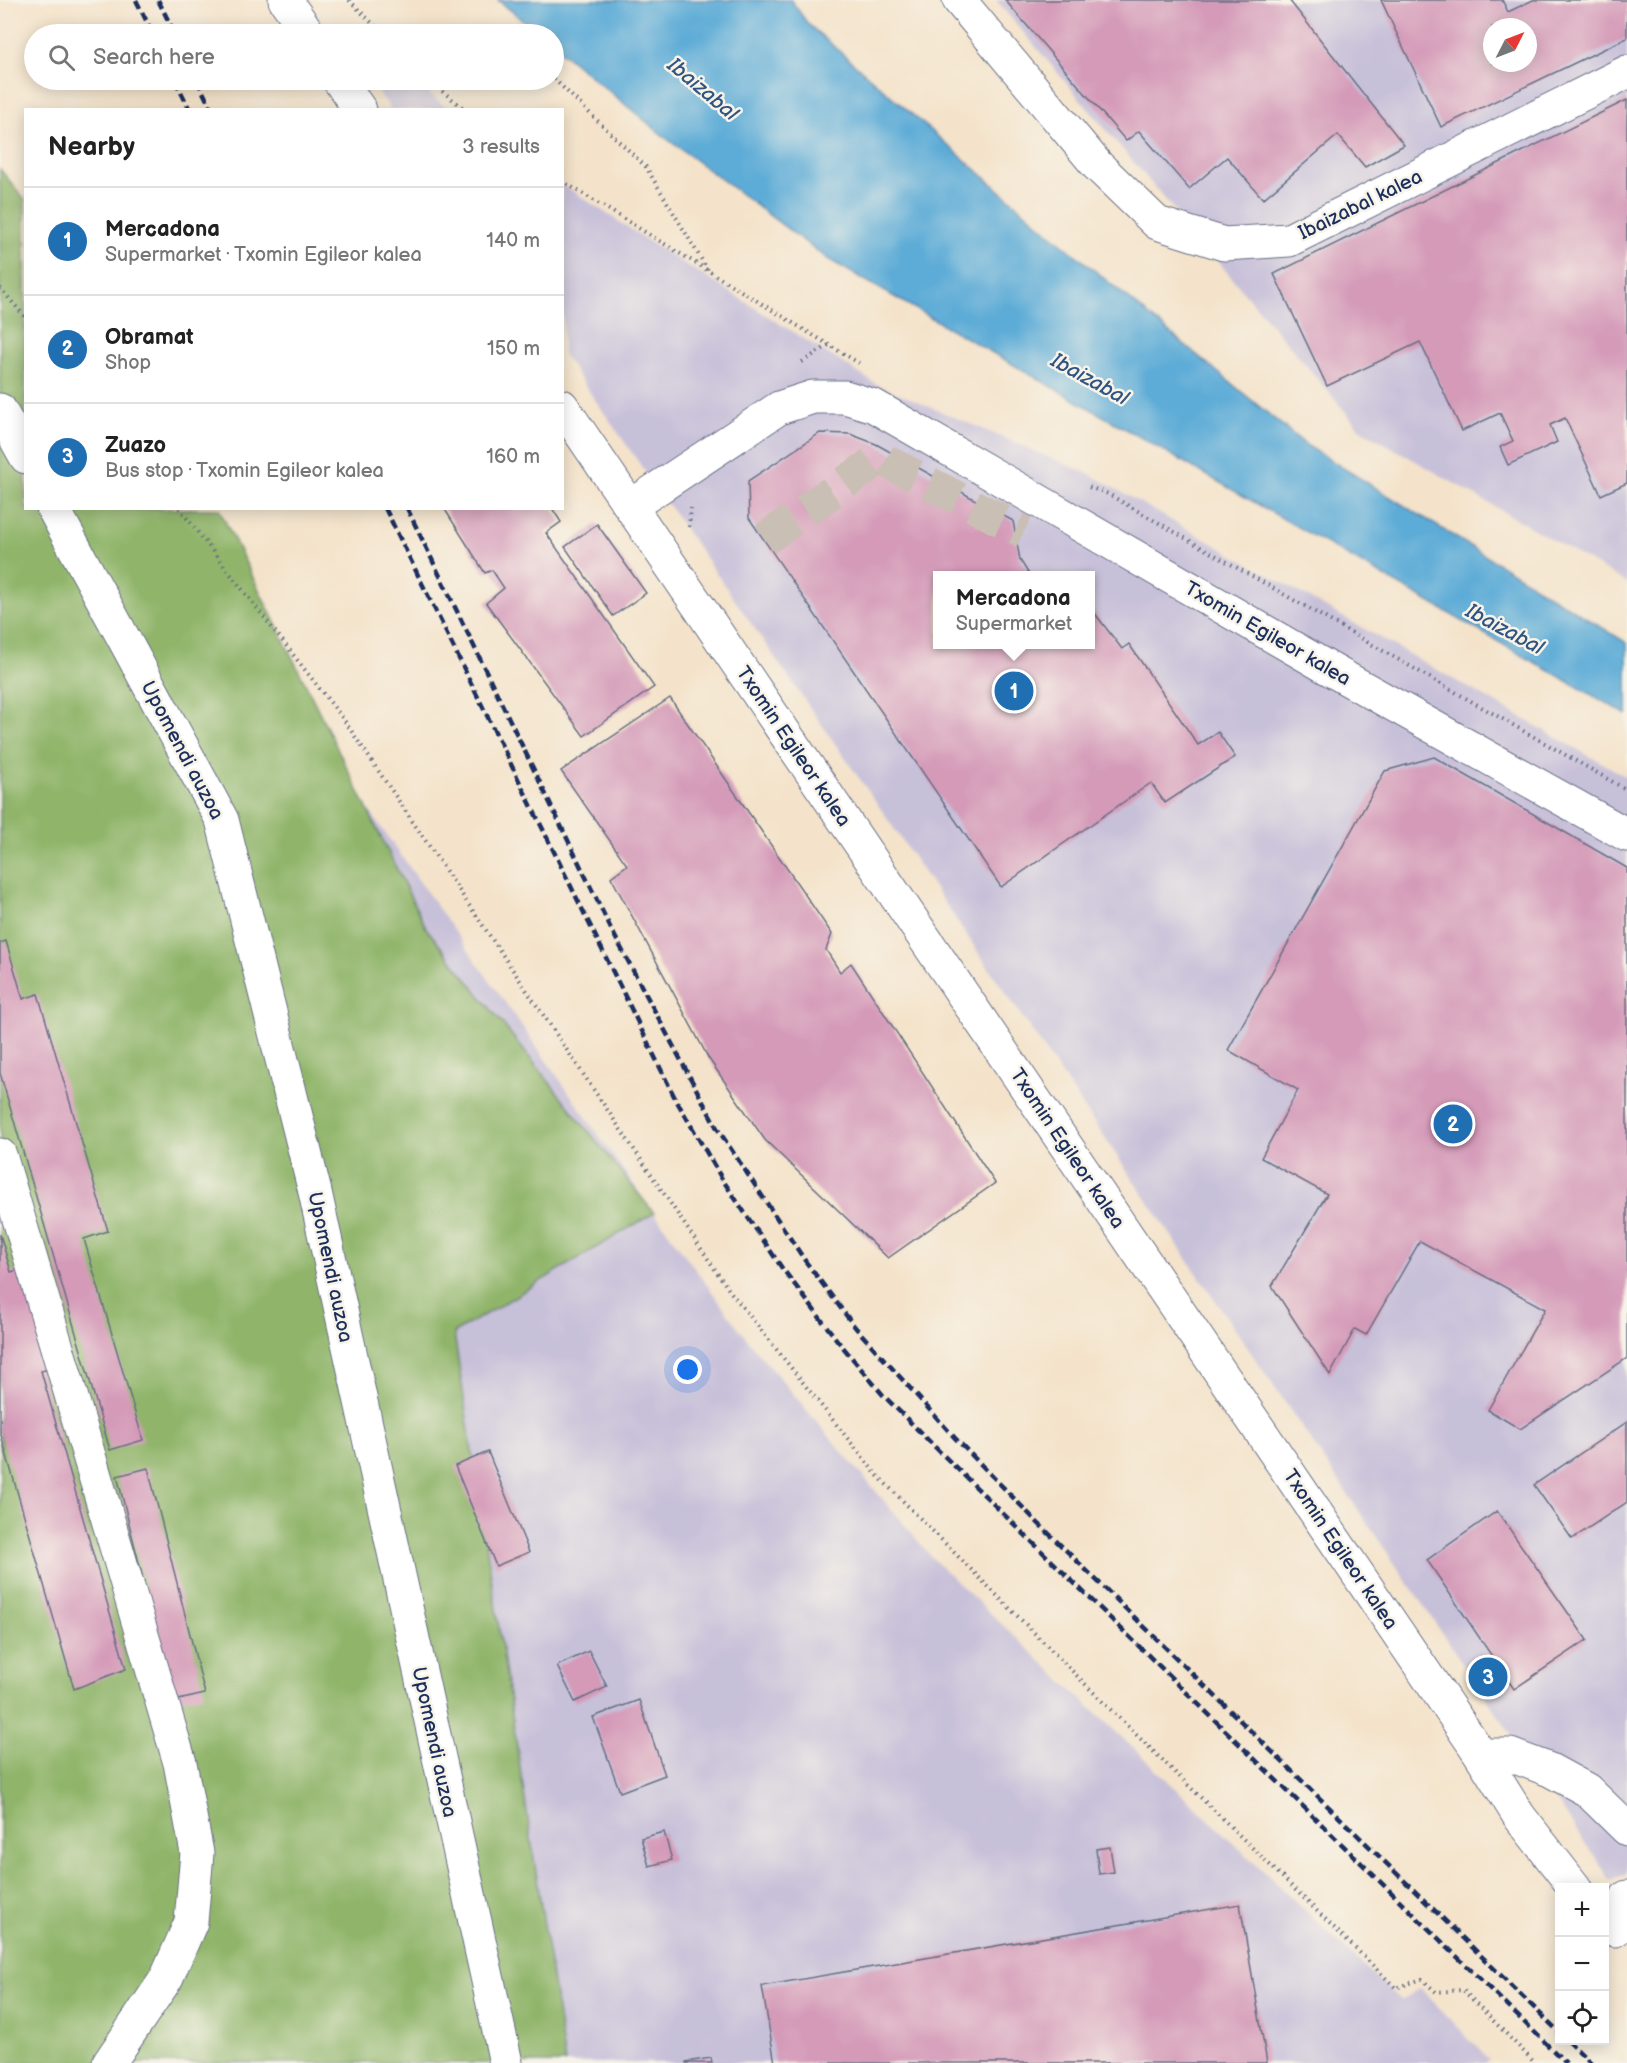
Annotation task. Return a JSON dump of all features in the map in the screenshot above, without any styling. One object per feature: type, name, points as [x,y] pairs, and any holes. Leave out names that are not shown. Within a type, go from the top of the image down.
[{"type":"street","points":[[285,0],[302,24]]},
{"type":"street","name":"Ibaizabal kalea","points":[[959,0],[1097,165],[1157,223],[1224,244],[1289,240],[1627,72]]},
{"type":"street","points":[[346,90],[359,108]]},
{"type":"street","name":"Txomin Egileor kalea","points":[[631,506],[779,408],[813,397],[845,397],[874,406],[1335,672],[1627,835]]},
{"type":"street","name":"Txomin Egileor kalea","points":[[564,409],[1481,1755],[1519,1816],[1572,1883]]},
{"type":"street","points":[[0,410],[24,454]]},
{"type":"street","name":"Upomendi auzoa","points":[[54,510],[222,820],[315,1192],[506,2063]]},
{"type":"street","points":[[0,1155],[180,1763],[197,1853],[191,1922],[166,1979],[109,2063]]},
{"type":"street","points":[[1481,1755],[1510,1755],[1550,1770],[1587,1790],[1627,1829]]},
{"type":"street","points":[[1616,1930],[1627,1897]]},
{"type":"path","points":[[350,0],[373,24]]},
{"type":"path","points":[[564,89],[646,167],[710,272]]},
{"type":"path","points":[[441,90],[463,108]]},
{"type":"path","points":[[564,182],[829,345]]},
{"type":"path","points":[[0,288],[24,316]]},
{"type":"path","points":[[181,510],[344,720],[729,1290],[876,1474],[1110,1709],[1396,1988],[1422,1979],[1436,1992],[1463,1990],[1535,2063]]},
{"type":"shaded area","points":[[996,0],[1627,0],[1627,583],[1360,429]]},
{"type":"shaded area","points":[[377,90],[425,90],[447,108],[390,108]]},
{"type":"shaded area","points":[[564,185],[876,384],[1091,475],[1627,777],[1627,1874],[1611,1881],[880,808],[564,355]]},
{"type":"shaded area","points":[[0,316],[24,493],[24,510],[157,510],[654,1213],[749,1342],[935,1561],[1401,2001],[1420,1988],[1489,2059],[1486,2063],[0,2063]]},
{"type":"green space","points":[[0,169],[24,199],[24,510],[219,510],[426,928],[654,1213],[454,1333],[565,2063],[0,2063]]},
{"type":"water","name":"Ibaizabal","points":[[498,0],[791,0],[808,24],[1048,232],[1306,445],[1627,643],[1627,715],[828,259],[666,138],[564,54],[564,24],[528,24]]},
{"type":"building","points":[[1005,0],[1289,0],[1404,145],[1365,167],[1338,135],[1263,199],[1227,157],[1189,189],[1139,131],[1126,141]]},
{"type":"building","points":[[1381,0],[1502,0],[1508,12],[1533,0],[1627,0],[1627,38],[1441,127]]},
{"type":"building","points":[[1627,100],[1627,483],[1601,495],[1565,418],[1550,425],[1557,442],[1508,465],[1500,447],[1513,441],[1500,413],[1462,431],[1420,342],[1327,386],[1274,274]]},
{"type":"building","points":[[820,433],[850,434],[876,444],[1013,521],[1020,560],[1027,571],[933,571],[933,649],[1095,649],[1095,614],[1122,649],[1129,644],[1198,745],[1218,732],[1235,757],[1165,803],[1151,783],[1001,887],[749,518],[748,481]]},
{"type":"building","points":[[445,510],[553,510],[561,522],[546,533],[654,687],[584,736],[486,603],[504,588],[492,570],[485,573]]},
{"type":"building","points":[[597,524],[646,593],[613,616],[565,547]]},
{"type":"building","points":[[670,698],[832,934],[826,950],[840,972],[851,963],[995,1183],[888,1258],[765,1140],[709,1059],[611,877],[627,865],[561,771]]},
{"type":"building","points":[[1434,757],[1627,868],[1627,1358],[1520,1429],[1488,1410],[1545,1309],[1420,1241],[1366,1335],[1355,1329],[1330,1375],[1272,1286],[1327,1194],[1261,1158],[1298,1090],[1228,1050],[1385,771]]},
{"type":"building","points":[[6,941],[23,999],[38,994],[108,1231],[84,1239],[143,1440],[110,1450],[0,1073],[0,943]]},
{"type":"building","points":[[0,1234],[11,1272],[28,1267],[58,1367],[41,1371],[126,1669],[74,1689],[0,1432]]},
{"type":"building","points":[[1627,1422],[1627,1502],[1572,1539],[1534,1485]]},
{"type":"building","points":[[488,1452],[529,1552],[496,1566],[455,1466]]},
{"type":"building","points":[[148,1468],[205,1694],[174,1701],[117,1476]]},
{"type":"building","points":[[1497,1511],[1587,1640],[1514,1689],[1427,1560]]},
{"type":"building","points":[[589,1651],[607,1687],[575,1702],[557,1666]]},
{"type":"building","points":[[639,1700],[665,1775],[620,1792],[593,1717]]},
{"type":"building","points":[[664,1832],[672,1860],[649,1866],[641,1838]]},
{"type":"building","points":[[1110,1847],[1114,1872],[1099,1874],[1096,1849]]},
{"type":"building","points":[[1240,1904],[1267,2063],[775,2063],[762,1986]]},
{"type":"building","points":[[711,2058],[712,2063],[686,2063],[686,2062]]},
{"type":"tunnel","points":[[765,539],[880,458],[1024,532]]},
{"type":"railway","points":[[136,0],[148,24]]},
{"type":"railway","points":[[158,0],[170,24]]},
{"type":"railway","points":[[180,90],[189,108]]},
{"type":"railway","points":[[202,90],[211,108]]},
{"type":"railway","points":[[386,510],[675,1098],[722,1179],[782,1268],[883,1395],[1566,2063]]},
{"type":"railway","points":[[408,510],[611,929],[717,1128],[806,1262],[855,1327],[955,1438],[1037,1522],[1555,2028]]},
{"type":"railway","points":[[1572,2045],[1591,2063]]},
{"type":"place","name":"Mercadona","points":[[1014,691]]},
{"type":"place","name":"Obramat","points":[[1453,1124]]},
{"type":"place","name":"Zuazo","points":[[1488,1677]]}]
